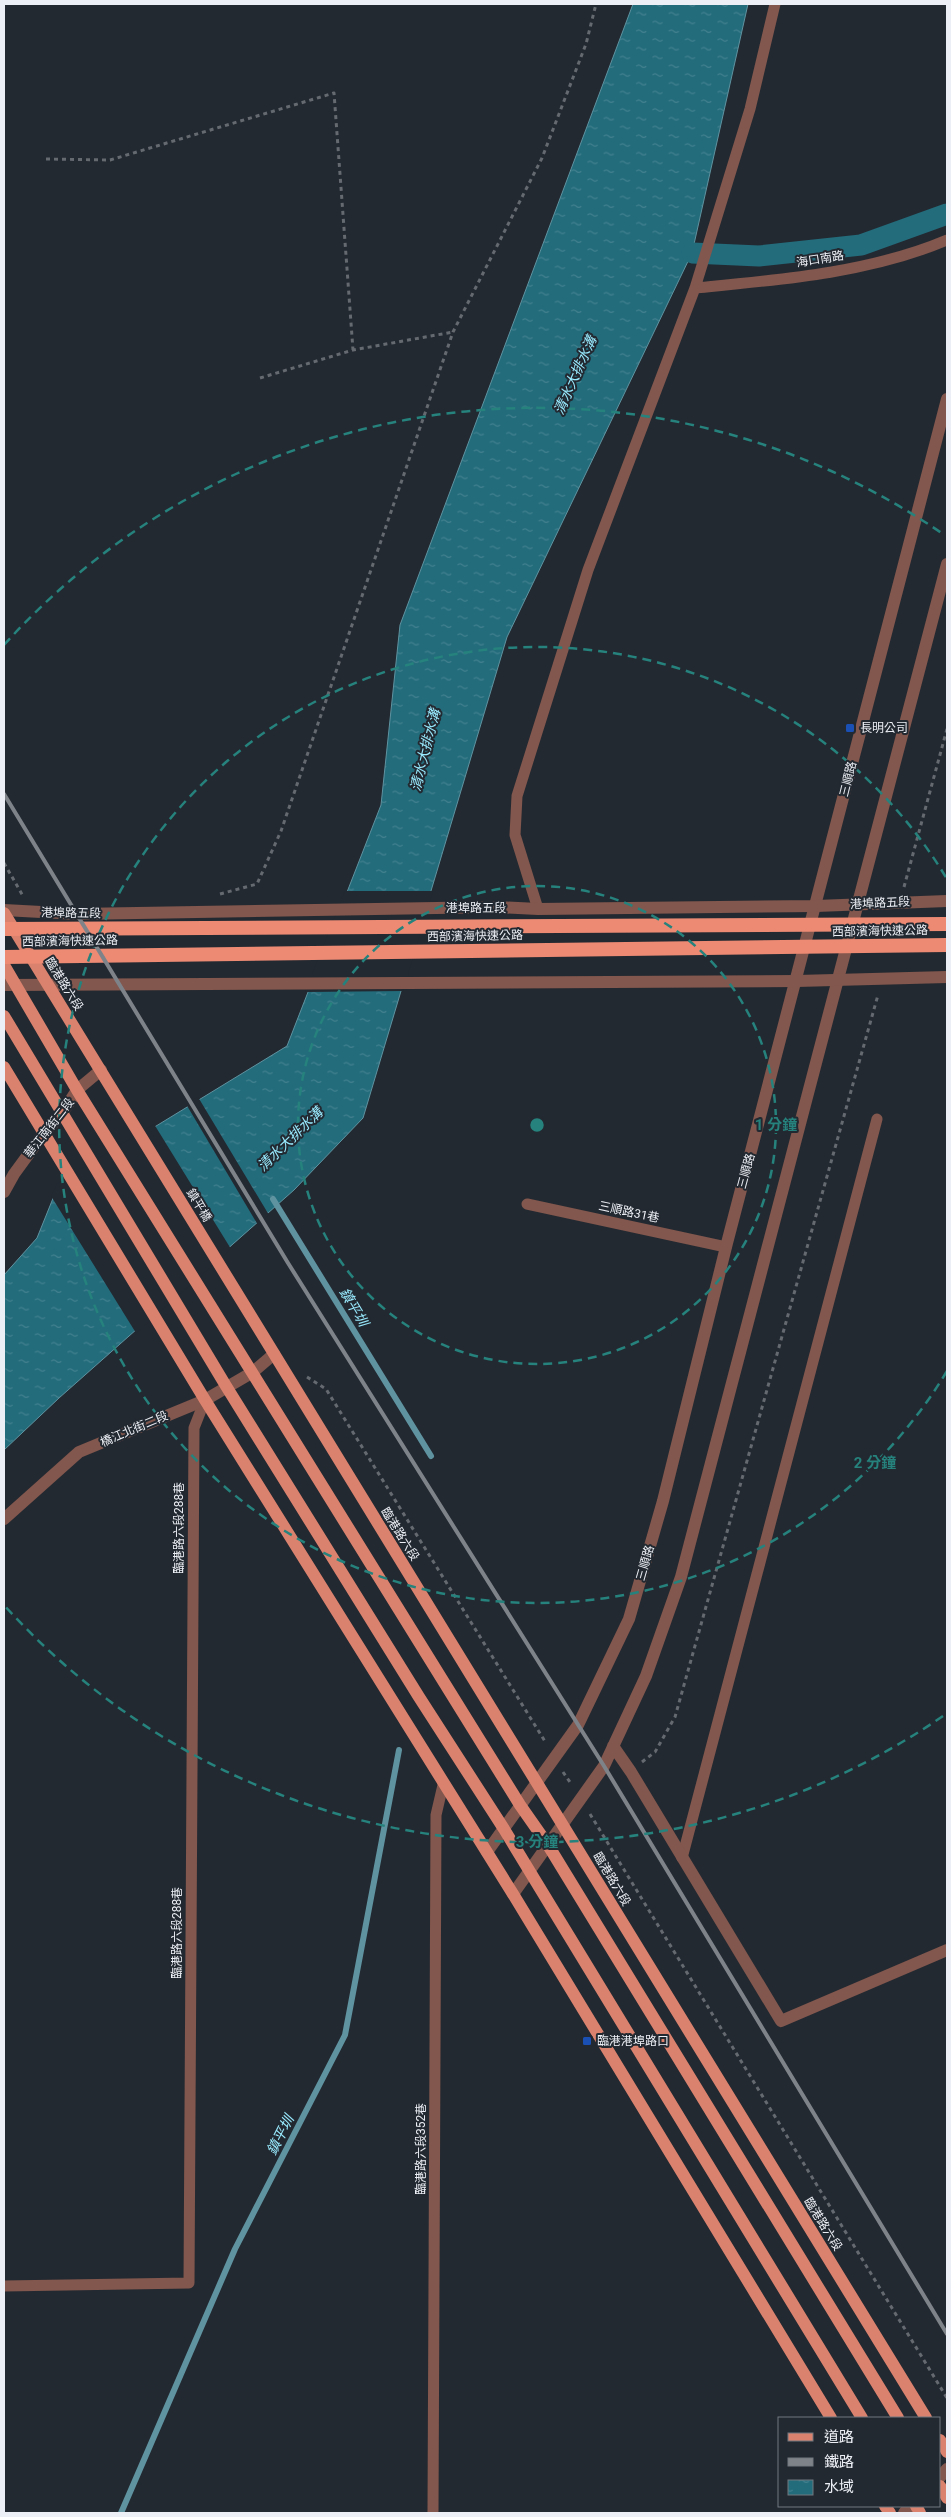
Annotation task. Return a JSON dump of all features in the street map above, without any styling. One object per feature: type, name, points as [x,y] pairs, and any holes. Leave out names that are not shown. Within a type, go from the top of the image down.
[{"type":"highway","name":"西部濱海快速公路","points":[[4,929],[947,924]]},
{"type":"highway","name":"西部濱海快速公路","points":[[4,956],[947,945]]},
{"type":"main road","name":"臨港路六段","points":[[4,912],[101,1070]]},
{"type":"main road","points":[[4,965],[10,985],[253,1372],[520,1805],[548,1845],[897,2417]]},
{"type":"main road","points":[[4,1016],[61,1115],[226,1386],[414,1689],[504,1829],[528,1872],[861,2417]]},
{"type":"main road","points":[[4,1067],[204,1400],[443,1785],[513,1894],[831,2417]]},
{"type":"main road","name":"鎮平橋","points":[[101,1070],[274,1354]]},
{"type":"main road","name":"臨港路六段","points":[[274,1354],[925,2417]]},
{"type":"street","name":"三順路","points":[[487,1852],[578,1725],[629,1619],[663,1501],[726,1247],[797,981],[947,400]]},
{"type":"street","points":[[513,1894],[604,1766],[646,1676],[681,1577],[947,564]]},
{"type":"street","name":"港埠路五段","points":[[4,912],[78,914],[498,907],[538,909],[816,906],[900,901],[947,901]]},
{"type":"street","points":[[10,985],[118,986],[230,983],[797,981],[838,978],[947,977]]},
{"type":"street","name":"華江南街二段","points":[[4,1192],[14,1174],[44,1133],[61,1115],[77,1090],[101,1070]]},
{"type":"street","name":"橋江北街二段","points":[[4,1518],[79,1452],[204,1400],[253,1372],[274,1354]]},
{"type":"street","points":[[613,1746],[781,2021],[947,1950]]},
{"type":"lane","points":[[538,909],[515,835],[517,796],[588,570],[695,288],[750,109],[775,4]]},
{"type":"lane","name":"海口南路","points":[[695,288],[766,282],[849,268],[925,250],[947,240]]},
{"type":"lane","points":[[682,1858],[877,1119]]},
{"type":"lane","name":"三順路31巷","points":[[526,1204],[726,1247]]},
{"type":"lane","name":"臨港路六段288巷","points":[[4,2286],[189,2283],[194,1428],[204,1400]]},
{"type":"lane","name":"臨港路六段352巷","points":[[433,2513],[436,1815],[443,1785]]},
{"type":"path","points":[[212,894],[257,884],[282,832],[454,332],[542,158],[586,44],[596,4]]},
{"type":"path","points":[[46,159],[110,160],[334,93],[353,350]]},
{"type":"path","points":[[260,378],[353,350],[454,332]]},
{"type":"path","points":[[900,901],[947,729]]},
{"type":"path","points":[[4,863],[32,912]]},
{"type":"path","points":[[630,1772],[655,1752],[675,1717],[882,979]]},
{"type":"path","points":[[304,1374],[326,1389],[581,1799],[947,2398]]},
{"type":"water","name":"清水大排水溝","points":[[633,4],[748,4],[692,253],[507,637],[363,1118],[294,1190],[59,1398],[4,1450],[4,1275],[37,1238],[58,1186],[287,1046],[381,805],[400,625]]},
{"type":"pier","points":[[345,891],[433,891],[403,991],[305,992]]},
{"type":"pier","points":[[198,1097],[269,1215],[258,1225],[186,1104]]},
{"type":"pier","points":[[154,1124],[231,1249],[136,1333],[51,1196],[57,1184]]},
{"type":"waterway","points":[[692,253],[759,256],[861,245],[947,214]]},
{"type":"waterway","name":"鎮平圳","points":[[273,1199],[431,1456]]},
{"type":"waterway","name":"鎮平圳","points":[[121,2513],[235,2249],[345,2035],[399,1750]]},
{"type":"railway","points":[[4,794],[288,1263],[604,1766],[947,2334]]},
{"type":"place","name":"長明公司","points":[[850,728]]},
{"type":"place","name":"臨港港埠路口","points":[[587,2041]]}]
